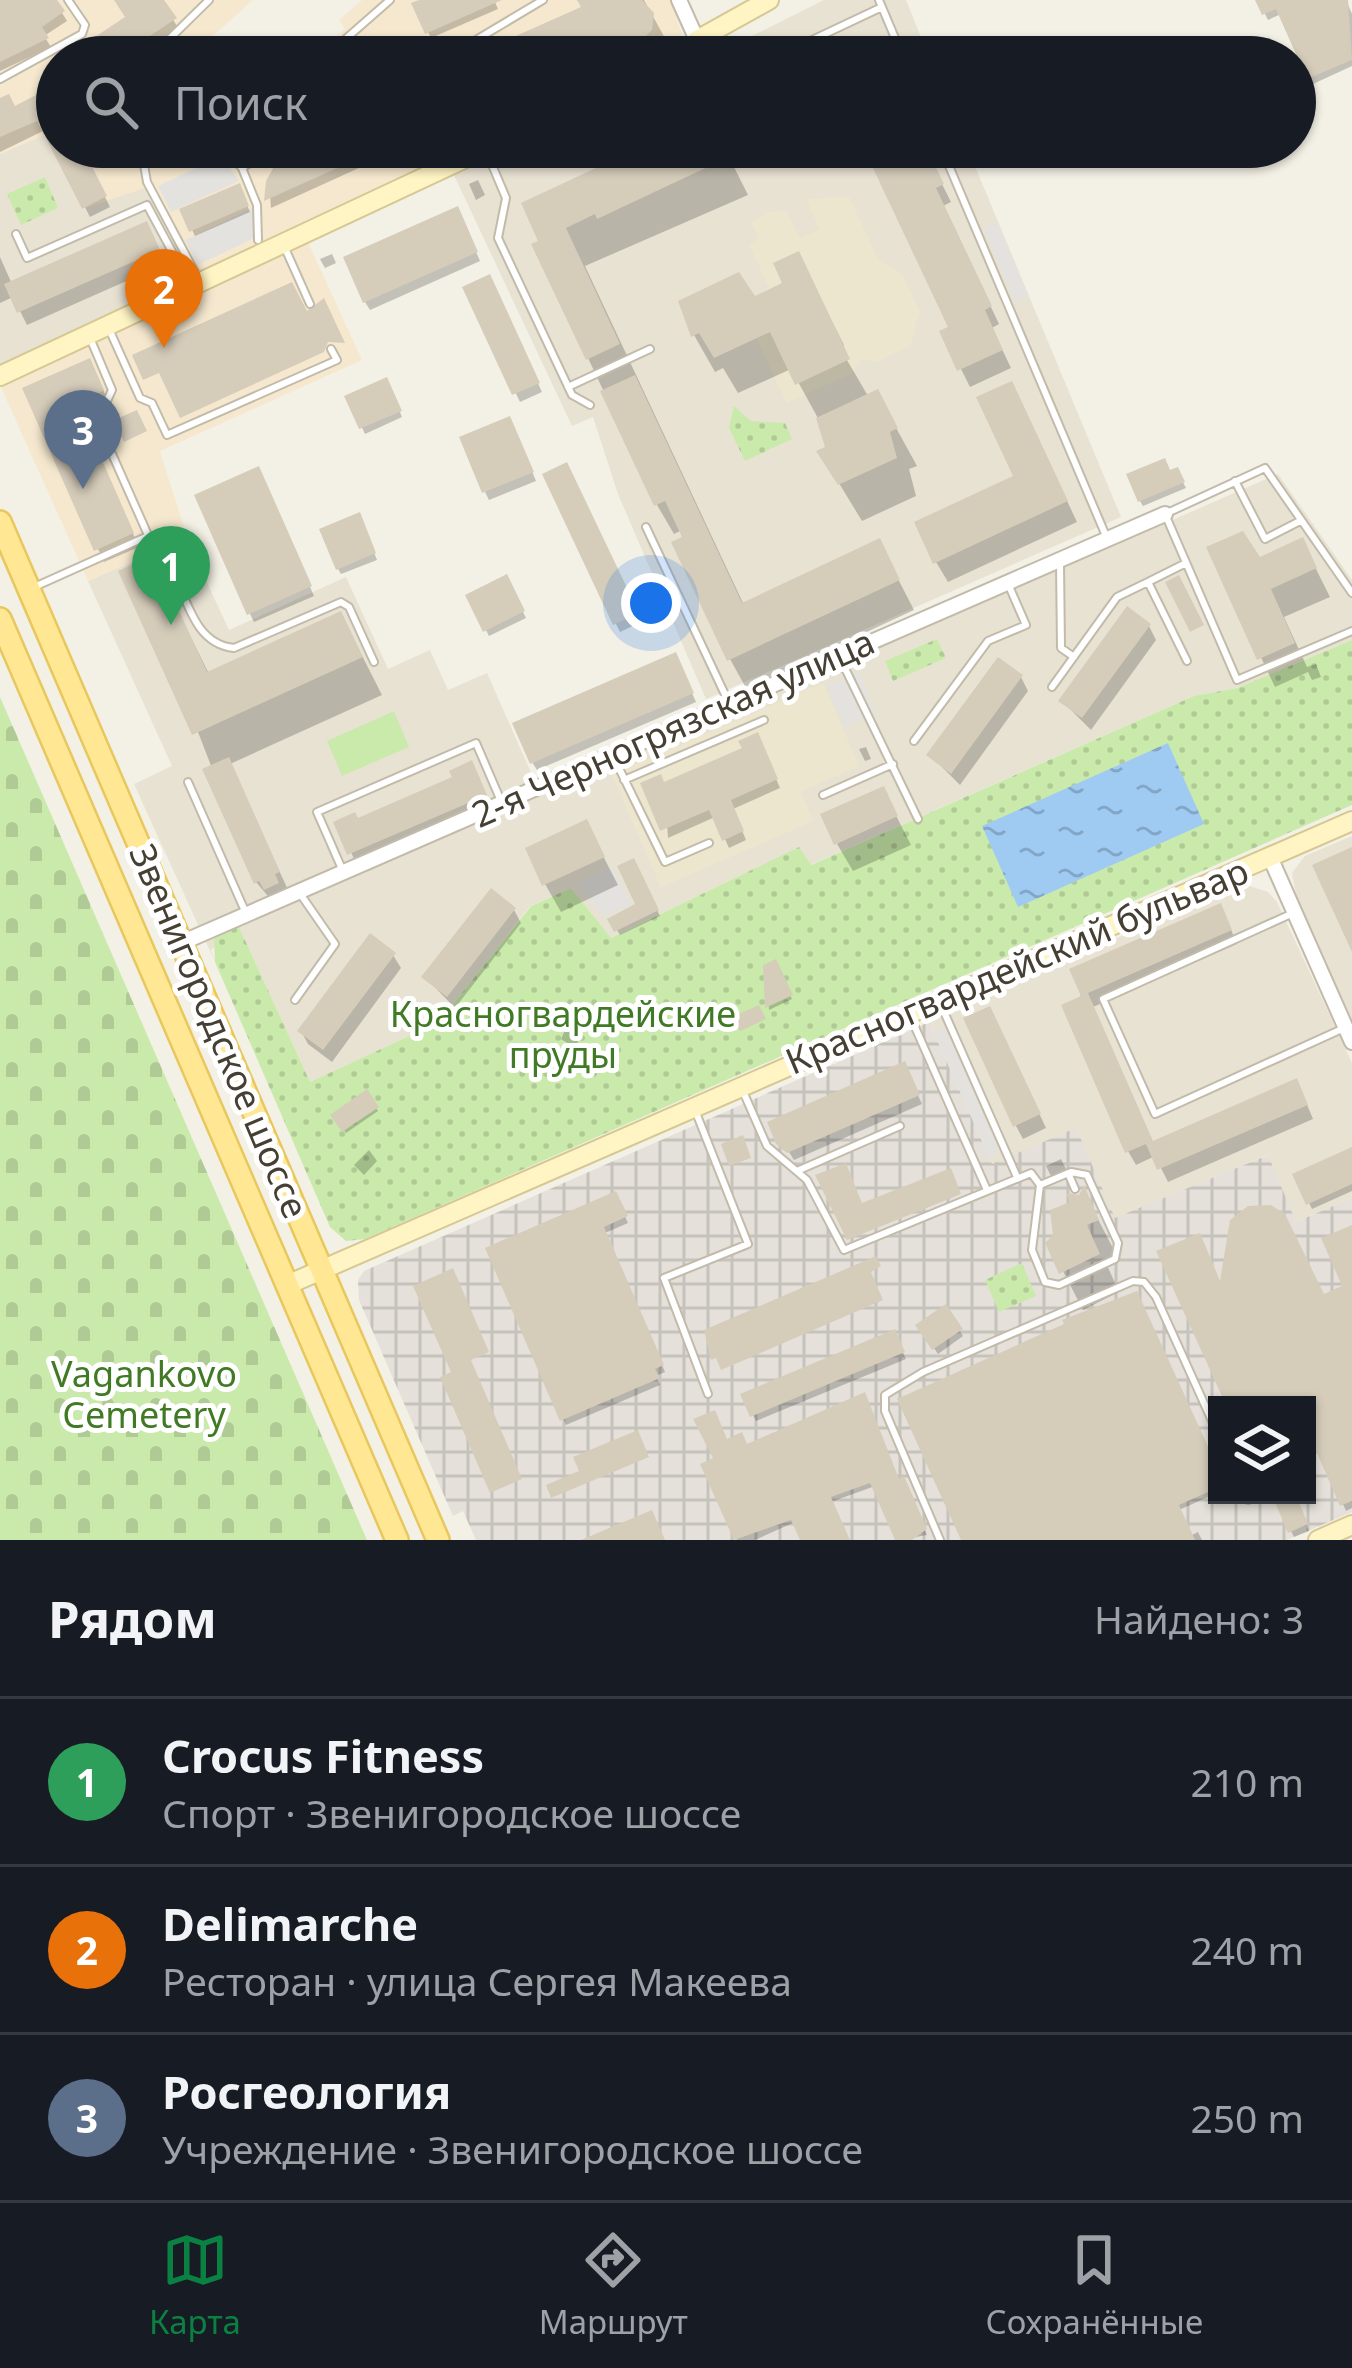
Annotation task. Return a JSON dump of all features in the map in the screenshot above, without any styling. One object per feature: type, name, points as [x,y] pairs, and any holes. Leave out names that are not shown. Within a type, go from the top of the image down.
[{"type":"main road","name":"Звенигородское шоссе","points":[[0,522],[438,1540]]},
{"type":"main road","name":"Звенигородское шоссе","points":[[0,619],[397,1540]]},
{"type":"street","points":[[679,0],[695,36]]},
{"type":"street","points":[[704,36],[769,0]]},
{"type":"street","points":[[0,376],[90,338],[444,168]]},
{"type":"street","name":"2-я Черногрязская улица","points":[[181,943],[1165,514]]},
{"type":"street","name":"Красногвардейский бульвар","points":[[287,1285],[1352,821]]},
{"type":"street","points":[[1270,857],[1349,1035]]},
{"type":"street","points":[[1318,1540],[1352,1525]]},
{"type":"lane","points":[[68,0],[85,25],[75,36]]},
{"type":"lane","points":[[172,36],[209,0]]},
{"type":"lane","points":[[349,36],[390,0]]},
{"type":"lane","points":[[486,36],[542,0]]},
{"type":"lane","points":[[817,36],[881,3],[894,36]]},
{"type":"lane","points":[[0,79],[36,60]]},
{"type":"lane","points":[[145,168],[196,286]]},
{"type":"lane","points":[[242,168],[257,205],[258,240]]},
{"type":"lane","points":[[495,168],[506,198],[498,238],[568,387],[590,405]]},
{"type":"lane","points":[[950,168],[1107,538]]},
{"type":"lane","points":[[16,234],[27,258],[148,205],[196,286]]},
{"type":"lane","points":[[282,243],[310,304]]},
{"type":"lane","points":[[109,329],[140,398],[152,404],[167,435],[337,360],[331,349]]},
{"type":"lane","points":[[90,338],[112,390],[107,401],[92,409],[148,536],[164,550],[200,627],[216,644],[234,648],[341,602],[349,608],[374,662]]},
{"type":"lane","points":[[568,387],[650,349]]},
{"type":"lane","points":[[1352,593],[1265,468],[1165,514],[1237,680],[1352,631]]},
{"type":"lane","points":[[1235,481],[1265,538],[1302,520]]},
{"type":"lane","points":[[646,527],[729,703]]},
{"type":"lane","points":[[29,589],[148,536]]},
{"type":"lane","points":[[1060,559],[1061,648],[1074,657]]},
{"type":"lane","points":[[1052,687],[1117,597],[1186,563]]},
{"type":"lane","points":[[914,741],[988,641],[1026,625],[1007,582]]},
{"type":"lane","points":[[1148,582],[1187,661]]},
{"type":"lane","points":[[839,655],[918,819]]},
{"type":"lane","points":[[624,780],[764,720]]},
{"type":"lane","points":[[344,873],[317,812],[476,743],[502,804]]},
{"type":"lane","points":[[613,754],[665,862],[709,842]]},
{"type":"lane","points":[[823,795],[893,764]]},
{"type":"lane","points":[[188,782],[247,914]]},
{"type":"lane","points":[[295,1000],[335,944],[299,892]]},
{"type":"lane","points":[[1295,913],[1103,999],[1155,1114],[1349,1035]]},
{"type":"lane","points":[[938,999],[1017,1178]]},
{"type":"lane","points":[[909,1012],[987,1190]]},
{"type":"lane","points":[[741,1086],[767,1146],[813,1189],[838,1244],[849,1250],[1030,1172],[1040,1185],[1034,1254],[1045,1282],[1059,1286],[1111,1263],[1119,1250],[1090,1179],[1082,1172],[1068,1173],[1040,1185]]},
{"type":"lane","points":[[694,1106],[748,1244],[664,1278],[708,1394]]},
{"type":"lane","points":[[797,1171],[900,1126]]},
{"type":"lane","points":[[1068,1173],[1075,1189]]},
{"type":"lane","points":[[940,1540],[885,1411],[885,1395],[923,1372],[1132,1281],[1144,1282],[1156,1297],[1208,1412]]},
{"type":"shaded area","points":[[0,0],[253,0],[213,36],[36,36],[36,138],[0,154]]},
{"type":"shaded area","points":[[362,0],[671,0],[682,36],[337,36],[345,29],[339,20]]},
{"type":"shaded area","points":[[824,0],[906,0],[921,36],[752,36]]},
{"type":"shaded area","points":[[36,138],[36,168],[61,168],[82,209],[145,187],[192,278],[0,370],[0,154]]},
{"type":"shaded area","points":[[61,168],[427,168],[192,278],[145,188],[82,209]]},
{"type":"shaded area","points":[[196,168],[230,168],[239,181],[171,212],[158,186]]},
{"type":"shaded area","points":[[464,168],[976,168],[1121,517],[706,699],[618,494],[593,417],[572,426],[453,173]]},
{"type":"shaded area","points":[[849,197],[879,261],[902,274],[920,312],[910,346],[877,361],[861,360],[850,374],[787,403],[756,338],[773,317],[762,293],[769,288],[749,244],[759,239],[752,223],[767,212],[786,211],[800,239],[820,229],[806,199]]},
{"type":"shaded area","points":[[252,208],[254,238],[198,265],[185,240]]},
{"type":"shaded area","points":[[998,223],[1028,295],[1014,301],[984,229]]},
{"type":"shaded area","points":[[307,240],[362,360],[160,451],[189,544],[154,552],[88,581],[0,385]]},
{"type":"shaded area","points":[[1278,474],[1352,580],[1352,640],[1237,688],[1194,696],[810,865],[798,848],[610,938],[571,888],[530,906],[439,1022],[310,1082],[238,926],[211,950],[215,962],[134,784],[172,766],[88,581],[154,552],[189,544],[229,630],[346,577],[388,669],[430,650],[448,690],[487,673],[541,795]]},
{"type":"shaded area","points":[[859,672],[876,713],[845,727],[827,686]]},
{"type":"shaded area","points":[[823,683],[859,766],[801,791],[813,821],[661,887],[612,775]]},
{"type":"shaded area","points":[[1352,836],[1352,1021],[1296,895],[1292,873],[1305,856]]},
{"type":"shaded area","points":[[613,867],[639,920],[629,924],[621,908],[604,917],[577,883]]},
{"type":"shaded area","points":[[1240,883],[1268,892],[1277,902],[1352,1063],[1352,1198],[1296,1222],[1267,1155],[1115,1219],[998,1162],[992,1165],[929,1022]]},
{"type":"shaded area","points":[[929,1022],[992,1164],[1076,1128],[1115,1218],[1268,1155],[1296,1222],[1352,1198],[1352,1512],[1287,1540],[476,1540],[463,1511],[453,1516],[359,1300],[358,1280],[364,1271]]},
{"type":"shaded area","points":[[945,1027],[1000,1152],[989,1157],[934,1032]]},
{"type":"green space","points":[[45,177],[58,208],[21,225],[7,194]]},
{"type":"green space","points":[[734,406],[751,421],[785,423],[792,439],[745,461],[729,428]]},
{"type":"green space","points":[[937,639],[946,658],[893,681],[885,661]]},
{"type":"green space","name":"Красногвардейские пруды","points":[[1352,640],[1352,805],[365,1239],[346,1241],[330,1227],[215,962],[214,939],[238,925],[310,1082],[439,1022],[531,906],[571,888],[611,938],[799,847],[811,865],[1194,696],[1237,688]]},
{"type":"green space","name":"Vagankovo Cemetery","points":[[0,697],[367,1540],[0,1540]]},
{"type":"green space","points":[[394,711],[409,747],[342,776],[327,741]]},
{"type":"green space","points":[[1022,1263],[1036,1296],[999,1312],[985,1280]]},
{"type":"water","points":[[1168,743],[1204,824],[1018,907],[982,826]]},
{"type":"building","points":[[0,0],[57,0],[65,11],[42,27],[48,36],[36,36],[36,44],[0,62]]},
{"type":"building","points":[[114,0],[164,0],[177,18],[150,36],[96,36],[125,17]]},
{"type":"building","points":[[502,0],[425,34],[411,3]]},
{"type":"building","points":[[577,0],[642,0],[654,13],[652,30],[646,36],[516,36],[581,7]]},
{"type":"building","points":[[1255,0],[1348,0],[1352,60],[1316,75],[1316,36],[1288,36],[1276,9],[1262,15]]},
{"type":"building","points":[[9,94],[15,106],[36,95],[36,121],[0,137],[0,98]]},
{"type":"building","points":[[61,168],[93,168],[107,196],[82,209]]},
{"type":"building","points":[[273,168],[337,168],[264,201]]},
{"type":"building","points":[[596,168],[706,168],[597,219],[595,214],[566,228],[620,344],[586,360],[531,244],[538,241],[521,203]]},
{"type":"building","points":[[873,168],[936,168],[944,184],[936,188],[992,306],[985,310],[1003,350],[957,371],[939,331],[948,327]]},
{"type":"building","points":[[240,183],[249,206],[189,232],[179,209]]},
{"type":"building","points":[[458,206],[478,252],[363,303],[343,257]]},
{"type":"building","points":[[147,221],[160,250],[17,313],[4,284]]},
{"type":"building","points":[[799,251],[850,359],[795,385],[770,332],[714,358],[699,333],[691,337],[678,301],[739,272],[755,296],[782,283],[773,263]]},
{"type":"building","points":[[490,274],[540,383],[512,395],[462,287]]},
{"type":"building","points":[[292,282],[307,311],[324,298],[345,343],[328,342],[324,352],[180,418],[159,373],[143,380],[132,355]]},
{"type":"building","points":[[90,358],[104,390],[70,409],[87,447],[95,444],[134,533],[94,551],[22,388]]},
{"type":"building","points":[[635,375],[742,603],[880,538],[900,580],[727,661],[671,542],[682,537],[665,501],[654,506],[600,391]]},
{"type":"building","points":[[387,377],[402,411],[359,429],[344,396]]},
{"type":"building","points":[[1012,381],[1068,501],[933,564],[914,522],[1013,476],[976,397]]},
{"type":"building","points":[[878,389],[898,428],[890,432],[897,458],[838,485],[816,451],[825,447],[816,418]]},
{"type":"building","points":[[137,410],[147,431],[124,442],[114,420]]},
{"type":"building","points":[[510,416],[534,472],[482,493],[459,437]]},
{"type":"building","points":[[1165,458],[1170,470],[1178,467],[1185,482],[1138,502],[1126,474]]},
{"type":"building","points":[[567,462],[639,613],[613,625],[542,474]]},
{"type":"building","points":[[259,466],[312,586],[247,615],[194,495]]},
{"type":"building","points":[[360,512],[376,553],[336,570],[319,529]]},
{"type":"building","points":[[1243,531],[1260,557],[1303,537],[1317,568],[1271,589],[1295,643],[1257,660],[1206,547]]},
{"type":"building","points":[[133,564],[140,578],[160,569],[207,672],[341,611],[363,657],[192,735],[118,571]]},
{"type":"building","points":[[507,574],[525,611],[483,632],[465,595]]},
{"type":"building","points":[[1179,575],[1204,625],[1190,632],[1165,582]]},
{"type":"building","points":[[1127,606],[1151,624],[1082,718],[1058,701]]},
{"type":"building","points":[[676,652],[694,693],[530,764],[512,723]]},
{"type":"building","points":[[998,657],[1023,675],[951,774],[926,755]]},
{"type":"building","points":[[758,732],[778,779],[731,800],[744,831],[722,841],[709,810],[660,831],[640,783],[661,774],[664,782],[742,748],[738,741]]},
{"type":"building","points":[[229,757],[280,872],[275,874],[279,883],[264,890],[259,881],[254,884],[202,769]]},
{"type":"building","points":[[472,760],[487,795],[347,855],[333,822],[355,812],[358,818],[452,777],[449,771]]},
{"type":"building","points":[[884,786],[898,816],[834,845],[820,814]]},
{"type":"building","points":[[587,819],[605,857],[542,886],[525,848]]},
{"type":"building","points":[[1352,847],[1352,952],[1312,865]]},
{"type":"building","points":[[634,858],[659,910],[614,932],[607,919],[635,904],[617,866]]},
{"type":"building","points":[[491,888],[516,908],[447,997],[421,977]]},
{"type":"building","points":[[1221,903],[1232,930],[1088,993],[1153,1141],[1125,1153],[1061,1005],[1081,996],[1069,969]]},
{"type":"building","points":[[370,933],[396,953],[323,1050],[297,1031]]},
{"type":"building","points":[[776,959],[793,995],[765,1008],[763,965]]},
{"type":"building","points":[[759,1005],[766,1019],[740,1031],[730,1018]]},
{"type":"building","points":[[990,1006],[1041,1114],[1013,1127],[963,1018]]},
{"type":"building","points":[[905,1061],[920,1095],[787,1153],[776,1144],[767,1122]]},
{"type":"building","points":[[1297,1078],[1308,1105],[1157,1170],[1146,1144]]},
{"type":"building","points":[[367,1089],[379,1107],[342,1132],[330,1115]]},
{"type":"building","points":[[743,1135],[751,1158],[729,1166],[721,1144]]},
{"type":"building","points":[[1352,1147],[1352,1184],[1306,1205],[1292,1174]]},
{"type":"building","points":[[846,1163],[862,1203],[951,1168],[961,1194],[847,1240],[815,1175]]},
{"type":"building","points":[[1084,1185],[1099,1220],[1087,1225],[1100,1254],[1059,1274],[1045,1243],[1053,1235],[1050,1210],[1070,1202],[1066,1193],[1079,1195]]},
{"type":"building","points":[[616,1191],[628,1216],[604,1227],[664,1365],[655,1369],[660,1378],[560,1421],[485,1248]]},
{"type":"building","points":[[1271,1205],[1285,1214],[1324,1294],[1342,1286],[1321,1238],[1352,1225],[1352,1501],[1340,1506],[1316,1451],[1316,1396],[1222,1396],[1156,1251],[1200,1233],[1220,1281],[1230,1220],[1248,1206]]},
{"type":"building","points":[[876,1256],[881,1266],[871,1272],[883,1300],[721,1370],[716,1358],[711,1360],[704,1330]]},
{"type":"building","points":[[453,1268],[489,1352],[471,1360],[522,1479],[490,1493],[440,1377],[451,1372],[413,1286]]},
{"type":"building","points":[[1137,1291],[1208,1446],[1208,1492],[1179,1505],[1195,1540],[961,1540],[897,1399],[1064,1324],[1062,1320]]},
{"type":"building","points":[[946,1304],[963,1329],[932,1350],[915,1325]]},
{"type":"building","points":[[895,1329],[905,1352],[750,1417],[740,1394]]},
{"type":"building","points":[[865,1392],[899,1479],[904,1476],[927,1529],[912,1540],[895,1540],[870,1483],[831,1497],[850,1540],[800,1540],[791,1520],[734,1540],[700,1464],[713,1458],[693,1419],[715,1410],[727,1439],[742,1432],[747,1444]]},
{"type":"building","points":[[638,1430],[649,1457],[551,1498],[546,1485],[579,1471],[573,1457]]},
{"type":"building","points":[[1276,1504],[1300,1504],[1308,1524],[1288,1533]]},
{"type":"building","points":[[652,1510],[665,1540],[581,1540]]},
{"type":"place","name":"Delimarche","points":[[164,348]]},
{"type":"place","name":"Росгеология","points":[[83,489]]},
{"type":"place","name":"Crocus Fitness","points":[[171,625]]}]
